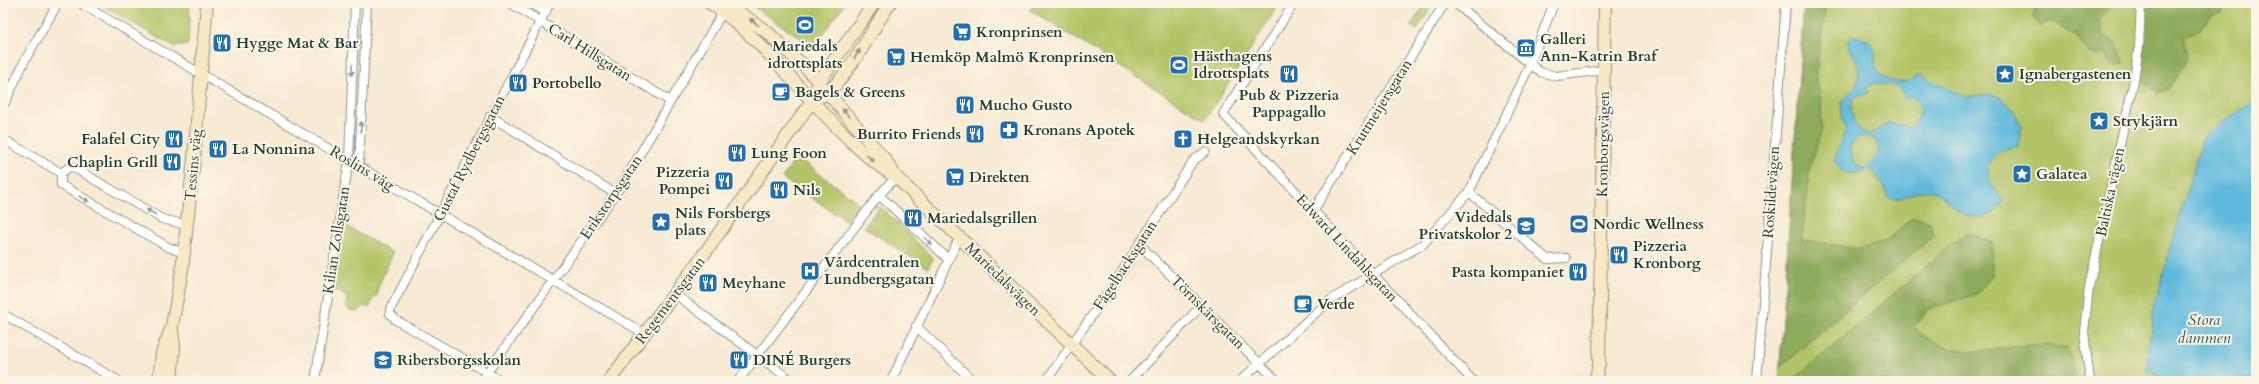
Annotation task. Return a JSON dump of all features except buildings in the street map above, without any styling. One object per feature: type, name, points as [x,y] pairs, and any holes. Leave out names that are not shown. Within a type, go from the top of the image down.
[{"type":"street","points":[[3,107],[24,62],[58,3]]},
{"type":"street","name":"Roslins väg","points":[[80,3],[645,334]]},
{"type":"street","name":"Tessins väg","points":[[159,381],[162,353],[172,326],[184,253],[202,74],[207,3]]},
{"type":"street","name":"Kilian Zollsgatan","points":[[315,381],[349,160],[355,3]]},
{"type":"street","name":"Kilian Zollsgatan","points":[[359,166],[367,3]]},
{"type":"street","name":"Carl Hillsgatan","points":[[510,3],[670,101]]},
{"type":"street","name":"Carl Hillsgatan","points":[[531,3],[546,12]]},
{"type":"street","name":"Gustaf Rydbergsgatan","points":[[487,373],[396,320],[390,314],[391,305],[440,215],[490,116],[550,3]]},
{"type":"street","name":"Mariedalsvägen","points":[[710,3],[726,6],[767,32],[829,93],[886,161],[896,177]]},
{"type":"street","name":"Regementsgatan","points":[[609,381],[675,294],[812,101],[819,82],[874,3]]},
{"type":"street","points":[[829,93],[890,3]]},
{"type":"street","name":"Edward Lindahlsgatan","points":[[1294,3],[1223,114],[1313,210],[1372,276],[1473,381]]},
{"type":"street","name":"Krutmeijersgatan","points":[[1313,210],[1445,3]]},
{"type":"street","points":[[1456,3],[1540,72],[1556,76],[1604,70]]},
{"type":"street","points":[[1240,381],[1329,301],[1423,244],[1469,192],[1530,65],[1554,3]]},
{"type":"street","name":"Kronborgsvägen","points":[[1595,381],[1599,364],[1605,3]]},
{"type":"street","name":"Roskildevägen","points":[[1757,381],[1786,3]]},
{"type":"street","name":"Baltiska vägen","points":[[2090,381],[2084,332],[2089,287],[2134,80],[2139,46],[2141,3]]},
{"type":"street","name":"Mariedalsvägen","points":[[726,6],[740,25],[826,117],[879,168],[896,177],[960,236],[1110,381]]},
{"type":"street","name":"Erikstorpsgatan","points":[[481,381],[616,194],[726,6]]},
{"type":"street","name":"Regementsgatan","points":[[812,101],[829,93]]},
{"type":"street","points":[[490,116],[616,194]]},
{"type":"street","points":[[3,139],[61,173]]},
{"type":"street","name":"Fågelbacksgatan","points":[[1046,381],[1072,345],[1193,161],[1205,152]]},
{"type":"street","points":[[61,173],[71,166],[162,218],[187,225]]},
{"type":"street","points":[[61,173],[61,185],[168,248],[184,253]]},
{"type":"street","points":[[738,381],[879,195],[896,177]]},
{"type":"street","points":[[1469,192],[1547,259],[1566,258]]},
{"type":"street","points":[[879,195],[948,259]]},
{"type":"street","points":[[891,381],[960,236]]},
{"type":"street","name":"Törnskärsgatan","points":[[1139,244],[1277,381]]},
{"type":"street","points":[[675,294],[792,381]]},
{"type":"street","points":[[1130,381],[1202,305]]},
{"type":"street","points":[[3,314],[119,381]]},
{"type":"street","name":"Tessins väg","points":[[171,381],[174,348],[172,326]]},
{"type":"street","points":[[916,326],[973,381]]},
{"type":"street","points":[[487,373],[502,381]]},
{"type":"green space","points":[[98,3],[190,3],[188,45],[174,47]]},
{"type":"green space","name":"Mariedals idrottsplats","points":[[748,3],[845,3],[814,47]]},
{"type":"green space","name":"Hästhagens Idrottsplats","points":[[1035,3],[1280,3],[1205,120],[1030,10]]},
{"type":"green space","points":[[1426,3],[1434,3],[1417,30],[1411,26]]},
{"type":"green space","points":[[1804,3],[2256,3],[2256,381],[1779,381]]},
{"type":"green space","points":[[1804,3],[1826,3],[1816,73],[1821,103],[1822,129],[1810,167],[1802,240],[1860,249],[1886,241],[1913,217],[1929,221],[1934,235],[1780,367]]},
{"type":"green space","points":[[2061,3],[2114,3],[2099,19],[2103,34],[2120,50],[2124,64],[2113,65],[2109,61],[2108,56],[2102,53],[2099,56],[2091,53],[2085,48],[2076,35],[2058,24],[2051,21],[2039,26],[2033,17],[2035,8],[2053,8]]},
{"type":"green space","points":[[2145,3],[2228,3],[2222,13],[2210,16],[2201,29],[2183,36],[2187,59],[2170,86],[2166,90],[2155,93],[2139,74]]},
{"type":"green space","points":[[797,157],[860,204],[848,222],[782,178]]},
{"type":"green space","points":[[880,206],[933,258],[928,268],[864,227]]},
{"type":"green space","points":[[344,225],[393,253],[378,287],[377,296],[374,296],[369,308],[364,306],[358,312],[349,310],[346,306],[347,297],[334,289]]},
{"type":"green space","points":[[1966,232],[1992,242],[1992,275],[1977,294],[1929,309],[1914,327],[1929,339],[1943,346],[1957,350],[1970,351],[2033,345],[2067,347],[2077,381],[1792,381]]},
{"type":"water","points":[[1853,35],[1866,39],[1872,45],[1874,50],[1876,66],[1879,72],[1889,80],[1895,82],[1908,81],[1919,75],[1967,97],[1993,94],[2003,99],[2015,113],[2022,127],[2018,146],[2004,150],[1995,155],[1988,169],[1988,175],[1992,186],[2004,199],[1996,210],[1990,214],[1978,217],[1965,215],[1943,196],[1932,191],[1920,191],[1894,199],[1888,198],[1883,185],[1871,169],[1849,175],[1842,171],[1834,161],[1846,129],[1842,116],[1842,101],[1851,93],[1857,84],[1859,73],[1857,62],[1849,48],[1848,42]],"holes":[[[1874,83],[1893,85],[1900,89],[1904,98],[1915,98],[1922,112],[1912,127],[1887,124],[1868,134],[1861,131],[1857,127],[1851,110],[1853,100],[1857,96],[1864,93],[1869,93],[1866,88]],[[1859,136],[1873,138],[1878,147],[1877,155],[1864,169],[1854,162],[1849,148]]]},
{"type":"water","name":"Stora dammen","points":[[2256,100],[2256,377],[2241,381],[2155,381],[2156,372],[2146,370],[2154,305],[2202,140],[2208,132]]},
{"type":"place","name":"Mariedals idrottsplats","points":[[805,25]]},
{"type":"place","name":"Kronprinsen","points":[[962,32]]},
{"type":"place","name":"Hygge Mat & Bar","points":[[222,43]]},
{"type":"place","name":"Galleri Ann-Katrin Braf","points":[[1526,48]]},
{"type":"place","name":"Hemköp Malmö Kronprinsen","points":[[896,57]]},
{"type":"place","name":"Hästhagens Idrottsplats","points":[[1179,65]]},
{"type":"place","name":"Pub & Pizzeria Pappagallo","points":[[1289,74]]},
{"type":"place","name":"Ignabergastenen","points":[[2005,74]]},
{"type":"place","name":"Portobello","points":[[518,83]]},
{"type":"place","name":"Bagels & Greens","points":[[781,92]]},
{"type":"place","name":"Mucho Gusto","points":[[965,105]]},
{"type":"place","name":"Strykjärn","points":[[2099,121]]},
{"type":"place","name":"Kronans Apotek","points":[[1009,130]]},
{"type":"place","name":"Burrito Friends","points":[[975,134]]},
{"type":"place","name":"Falafel City","points":[[174,139]]},
{"type":"place","name":"Helgeandskyrkan","points":[[1183,139]]},
{"type":"place","name":"La Nonnina","points":[[218,149]]},
{"type":"place","name":"Lung Foon","points":[[737,153]]},
{"type":"place","name":"Chaplin Grill","points":[[172,162]]},
{"type":"place","name":"Galatea","points":[[2022,174]]},
{"type":"place","name":"Direkten","points":[[955,177]]},
{"type":"place","name":"Pizzeria Pompei","points":[[724,181]]},
{"type":"place","name":"Nils","points":[[779,190]]},
{"type":"place","name":"Mariedalsgrillen","points":[[913,218]]},
{"type":"place","name":"Nils Forsbergs plats","points":[[661,222]]},
{"type":"place","name":"Nordic Wellness","points":[[1579,224]]},
{"type":"place","name":"Videdals Privatskolor 2","points":[[1526,226]]},
{"type":"place","name":"Pizzeria Kronborg","points":[[1619,255]]},
{"type":"place","name":"Vårdcentralen Lundbergsgatan","points":[[810,271]]},
{"type":"place","name":"Pasta kompaniet","points":[[1578,272]]},
{"type":"place","name":"Meyhane","points":[[708,283]]},
{"type":"place","name":"Verde","points":[[1303,304]]},
{"type":"place","name":"Ribersborgsskolan","points":[[383,360]]},
{"type":"place","name":"DINÉ Burgers","points":[[739,360]]}]
